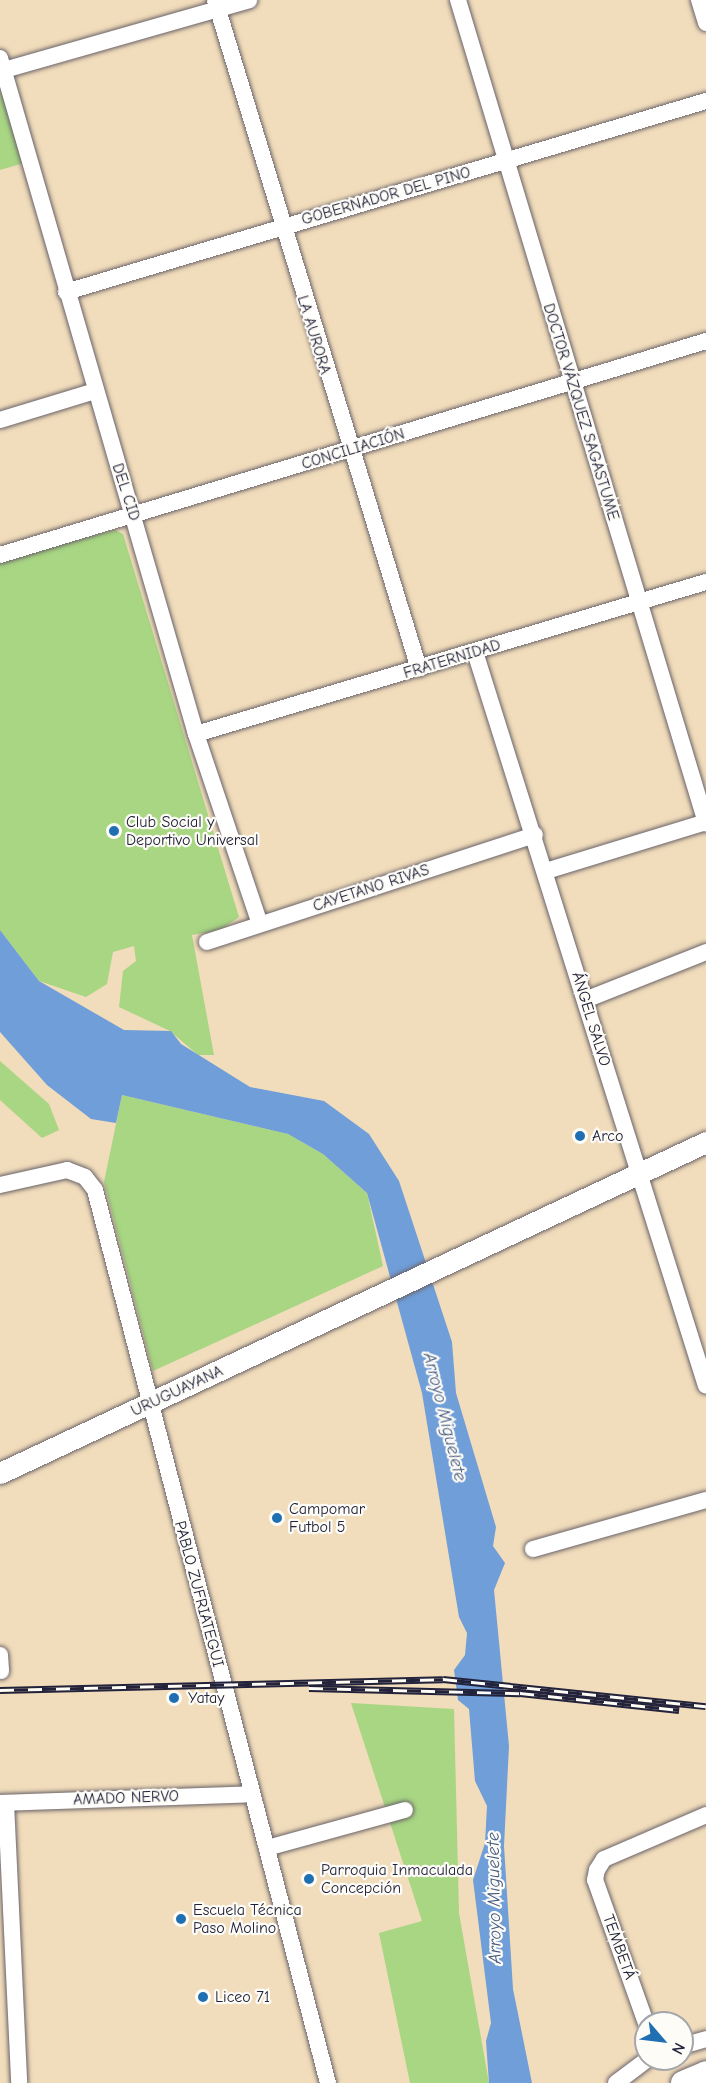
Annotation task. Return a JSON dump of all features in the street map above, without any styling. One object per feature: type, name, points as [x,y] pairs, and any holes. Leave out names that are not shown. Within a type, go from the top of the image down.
[{"type":"main road","points":[[683,2083],[706,2073]]},
{"type":"street","points":[[2,64],[217,5],[249,0]]},
{"type":"street","name":"DOCTOR VÁZQUEZ SAGASTUME","points":[[458,0],[638,604],[706,822]]},
{"type":"street","points":[[699,0],[706,23]]},
{"type":"street","name":"LA AURORA","points":[[217,5],[281,226],[419,669]]},
{"type":"street","name":"DEL CID","points":[[2,64],[66,292],[196,734],[260,924]]},
{"type":"street","name":"GOBERNADOR DEL PINO","points":[[66,292],[706,101]]},
{"type":"street","name":"CONCILIACIÓN","points":[[0,555],[706,342]]},
{"type":"street","points":[[0,420],[95,391]]},
{"type":"street","name":"FRATERNIDAD","points":[[196,734],[706,582]]},
{"type":"street","name":"ÁNGEL SALVO","points":[[475,652],[535,835],[706,1386]]},
{"type":"street","points":[[546,871],[706,822]]},
{"type":"street","name":"CAYETANO RIVAS","points":[[207,942],[535,835]]},
{"type":"street","points":[[585,1000],[706,952]]},
{"type":"street","name":"URUGUAYANA","points":[[0,1473],[706,1142]]},
{"type":"street","name":"PABLO ZUFRIATEGUI","points":[[0,1185],[55,1170],[85,1177],[98,1200],[149,1404],[328,2083]]},
{"type":"street","points":[[532,1549],[706,1500]]},
{"type":"street","name":"AMADO NERVO","points":[[3,1803],[252,1794]]},
{"type":"street","points":[[3,1803],[8,2021],[19,2083]]},
{"type":"street","points":[[267,1848],[405,1810]]},
{"type":"street","name":"TEMBETÁ","points":[[642,2011],[595,1880],[597,1870],[604,1859],[706,1815]]},
{"type":"street","points":[[616,2083],[634,2070]]},
{"type":"green space","points":[[0,80],[24,163],[0,170]]},
{"type":"green space","points":[[115,530],[123,534],[239,917],[220,930],[192,935],[214,1055],[198,1055],[170,1031],[119,1007],[123,971],[136,961],[134,946],[113,952],[107,984],[86,997],[39,981],[0,930],[0,560]]},
{"type":"green space","points":[[0,1061],[49,1104],[59,1130],[42,1138],[0,1100]]},
{"type":"green space","points":[[122,1095],[288,1134],[323,1154],[367,1193],[383,1266],[153,1371],[104,1182]]},
{"type":"green space","points":[[351,1703],[454,1709],[459,1913],[489,2083],[410,2083],[379,1933],[422,1921]]},
{"type":"water","name":"Arroyo Miguelete","points":[[0,930],[39,981],[124,1030],[171,1031],[181,1044],[250,1087],[324,1101],[369,1134],[399,1181],[452,1342],[456,1393],[496,1527],[493,1546],[505,1563],[494,1590],[509,1746],[504,1846],[513,1989],[532,2083],[489,2083],[486,2041],[491,2023],[473,1880],[485,1843],[487,1806],[475,1781],[469,1709],[458,1700],[454,1670],[465,1655],[467,1633],[459,1617],[422,1393],[367,1193],[323,1154],[288,1134],[122,1095],[116,1123],[91,1119],[47,1085],[0,1032]]},
{"type":"railway","points":[[0,1690],[443,1679],[706,1706]]},
{"type":"railway","points":[[309,1688],[520,1693],[679,1710]]},
{"type":"place","name":"Club Social y Deportivo Universal","points":[[114,831]]},
{"type":"place","name":"Arco","points":[[580,1136]]},
{"type":"place","name":"Campomar Futbol 5","points":[[277,1518]]},
{"type":"place","name":"Yatay","points":[[174,1698]]},
{"type":"place","name":"Parroquia Inmaculada Concepción","points":[[309,1879]]},
{"type":"place","name":"Escuela Técnica Paso Molino","points":[[181,1919]]},
{"type":"place","name":"Liceo 71","points":[[203,1997]]}]
